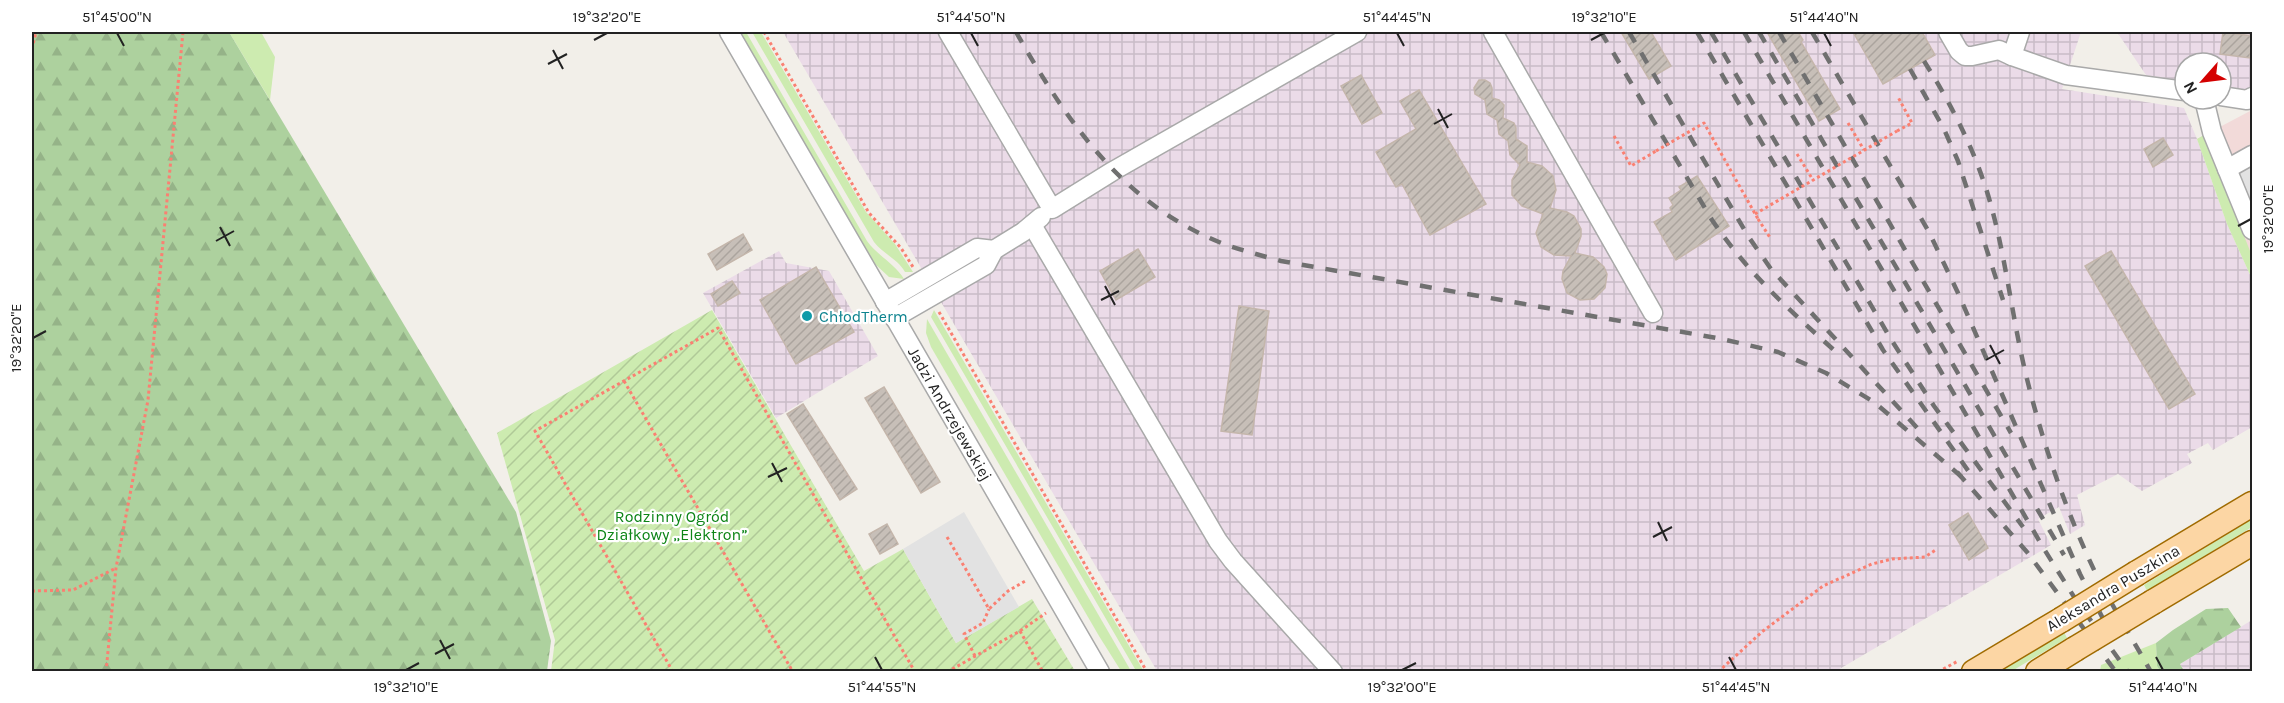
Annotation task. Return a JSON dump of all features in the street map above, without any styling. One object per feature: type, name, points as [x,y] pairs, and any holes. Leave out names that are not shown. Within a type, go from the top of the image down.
[{"type":"main road","name":"Aleksandra Puszkina","points":[[1974,672],[2253,504]]},
{"type":"main road","name":"Aleksandra Puszkina","points":[[2038,672],[2253,543]]},
{"type":"street","name":"Jadzi Andrzejewskiej","points":[[729,32],[1100,672]]},
{"type":"street","points":[[948,32],[1052,209]]},
{"type":"street","points":[[894,318],[977,249],[994,250],[1052,209],[1113,171],[1357,32]]},
{"type":"street","points":[[1493,32],[1653,313]]},
{"type":"street","points":[[1948,32],[1959,51],[1965,56],[1999,50],[2066,75],[2173,89]]},
{"type":"street","points":[[2012,56],[2020,32]]},
{"type":"street","points":[[2233,98],[2247,100],[2253,97]]},
{"type":"street","points":[[2207,111],[2212,132],[2253,230]]},
{"type":"street","points":[[2227,169],[2253,155]]},
{"type":"street","points":[[1032,225],[1218,541],[1233,561],[1333,672]]},
{"type":"street","points":[[885,302],[926,290]]},
{"type":"path","points":[[32,49],[36,32]]},
{"type":"path","points":[[106,672],[116,568],[148,400],[183,32]]},
{"type":"path","points":[[764,32],[869,213],[901,248],[1147,672]]},
{"type":"path","points":[[1755,214],[1912,123],[1898,97]]},
{"type":"path","points":[[1614,136],[1631,166],[1704,123],[1771,239]]},
{"type":"path","points":[[1848,123],[1864,150]]},
{"type":"path","points":[[1797,154],[1813,180]]},
{"type":"path","points":[[673,672],[535,430],[718,328],[915,672]]},
{"type":"path","points":[[624,381],[793,672]]},
{"type":"path","points":[[947,537],[989,609]]},
{"type":"path","points":[[1718,672],[1763,631],[1823,586],[1872,564],[1892,558],[1912,559],[1925,556],[1937,549]]},
{"type":"path","points":[[32,591],[73,590],[116,568]]},
{"type":"path","points":[[975,656],[964,634],[983,623],[989,609],[1008,591],[1041,571]]},
{"type":"path","points":[[947,672],[1020,631],[1060,604]]},
{"type":"path","points":[[1020,631],[1043,672]]},
{"type":"shaded area","points":[[783,32],[2081,32],[2062,89],[2173,106],[2173,111],[2185,111],[2227,224],[2252,279],[2252,427],[2213,450],[2208,443],[2187,454],[2192,463],[2142,491],[2118,474],[2077,495],[2085,525],[2070,534],[2059,507],[2038,519],[2051,545],[1836,671],[1157,671]]},
{"type":"shaded area","points":[[2117,32],[2252,32],[2252,86],[2245,90],[2233,88],[2233,51],[2173,51],[2173,79],[2146,75]]},
{"type":"shaded area","points":[[2252,110],[2252,279],[2197,139]]},
{"type":"shaded area","points":[[2252,147],[2252,215],[2231,159]]},
{"type":"shaded area","points":[[779,251],[786,263],[829,271],[878,356],[776,418],[703,293]]},
{"type":"shaded area","points":[[964,512],[1019,607],[956,643],[903,549]]},
{"type":"shaded area","points":[[2252,620],[2252,671],[2184,671],[2180,664]]},
{"type":"green space","points":[[32,32],[229,32],[516,512],[551,641],[547,671],[32,671]]},
{"type":"green space","points":[[229,32],[261,32],[275,57],[270,100]]},
{"type":"green space","points":[[740,32],[746,32],[867,241],[904,279],[889,277],[875,264]]},
{"type":"green space","points":[[752,32],[761,32],[866,212],[895,244],[913,272],[905,272],[874,242]]},
{"type":"green space","points":[[2204,135],[2252,256],[2252,279],[2227,224],[2197,139]]},
{"type":"green space","name":"Rodzinny Ogród Działkowy „Elektron”","points":[[712,310],[864,571],[903,549],[956,643],[1032,599],[1075,671],[551,671],[555,640],[497,433]]},
{"type":"green space","points":[[934,310],[1144,671],[1135,669],[931,317]]},
{"type":"green space","points":[[927,319],[1131,671],[1121,671],[1099,636],[931,347],[926,333]]},
{"type":"green space","points":[[2252,519],[2252,527],[2147,591],[2144,585]]},
{"type":"green space","points":[[2228,608],[2241,627],[2180,664],[2184,671],[2160,671],[2157,666],[2156,643],[2206,609]]},
{"type":"green space","points":[[2064,632],[2067,638],[2012,671],[1999,671]]},
{"type":"green space","points":[[2156,643],[2157,666],[2160,671],[2100,672],[2101,665]]},
{"type":"building","points":[[1621,32],[1651,32],[1671,66],[1649,79]]},
{"type":"building","points":[[1767,32],[1798,32],[1803,40],[1801,42],[1840,109],[1819,121]]},
{"type":"building","points":[[1853,32],[1922,32],[1935,55],[1883,84]]},
{"type":"building","points":[[2223,32],[2252,36],[2250,58],[2233,56],[2233,51],[2220,51]]},
{"type":"building","points":[[1361,75],[1382,113],[1362,124],[1341,86]]},
{"type":"building","points":[[1479,80],[1490,83],[1492,98],[1504,105],[1503,118],[1514,123],[1516,139],[1527,146],[1527,162],[1542,166],[1553,176],[1556,190],[1550,208],[1574,216],[1581,229],[1575,253],[1593,257],[1604,267],[1607,274],[1605,288],[1594,299],[1580,300],[1567,293],[1562,279],[1563,271],[1571,256],[1554,255],[1541,247],[1536,233],[1543,214],[1522,206],[1512,195],[1512,180],[1520,165],[1510,155],[1508,141],[1499,134],[1497,120],[1487,114],[1485,100],[1475,94],[1474,88]]},
{"type":"building","points":[[1419,90],[1486,204],[1430,235],[1402,184],[1396,187],[1376,152],[1416,129],[1400,101]]},
{"type":"building","points":[[2163,138],[2173,155],[2153,167],[2144,149]]},
{"type":"building","points":[[1697,176],[1729,226],[1676,260],[1654,222],[1672,212],[1670,208],[1673,205],[1669,198],[1681,190],[1679,187]]},
{"type":"building","points":[[743,234],[752,250],[717,270],[708,254]]},
{"type":"building","points":[[1138,249],[1155,277],[1116,300],[1100,271]]},
{"type":"building","points":[[2111,251],[2195,394],[2169,409],[2085,266]]},
{"type":"building","name":"ChłodTherm","points":[[816,267],[854,332],[796,364],[760,300]]},
{"type":"building","points":[[732,281],[740,293],[718,306],[711,294]]},
{"type":"building","points":[[1239,306],[1269,311],[1252,435],[1221,431]]},
{"type":"building","points":[[884,387],[940,482],[921,493],[865,398]]},
{"type":"building","points":[[803,404],[857,489],[840,500],[787,414]]},
{"type":"building","points":[[1968,513],[1988,548],[1969,560],[1949,525]]},
{"type":"building","points":[[887,524],[898,544],[880,554],[869,534]]},
{"type":"railway","points":[[1016,32],[1076,127],[1125,181],[1153,205],[1184,225],[1219,242],[1281,261],[1722,339],[1778,352],[1826,373],[1874,402],[1963,478]]},
{"type":"railway","points":[[1601,32],[1712,220],[1740,257],[1769,289],[1835,351]]},
{"type":"railway","points":[[1629,32],[1748,236],[1771,269],[1921,432]]},
{"type":"railway","points":[[1697,32],[1883,350],[1974,479]]},
{"type":"railway","points":[[1711,32],[1892,341],[1934,406],[2023,527]]},
{"type":"railway","points":[[1744,32],[2044,549],[2076,600],[2128,672]]},
{"type":"railway","points":[[1759,32],[2064,555]]},
{"type":"railway","points":[[1779,32],[2011,433]]},
{"type":"railway","points":[[1812,32],[1929,232],[1958,293],[2080,574],[2114,640]]},
{"type":"railway","points":[[1924,61],[1964,132],[1980,170],[2002,251],[2027,379],[2040,428],[2065,501],[2095,572],[2151,672]]},
{"type":"railway","points":[[1910,69],[1944,129],[1958,161],[2003,300]]},
{"type":"railway","points":[[1957,472],[2027,552],[2116,672]]},
{"type":"place","name":"ChłodTherm","points":[[807,316]]}]
